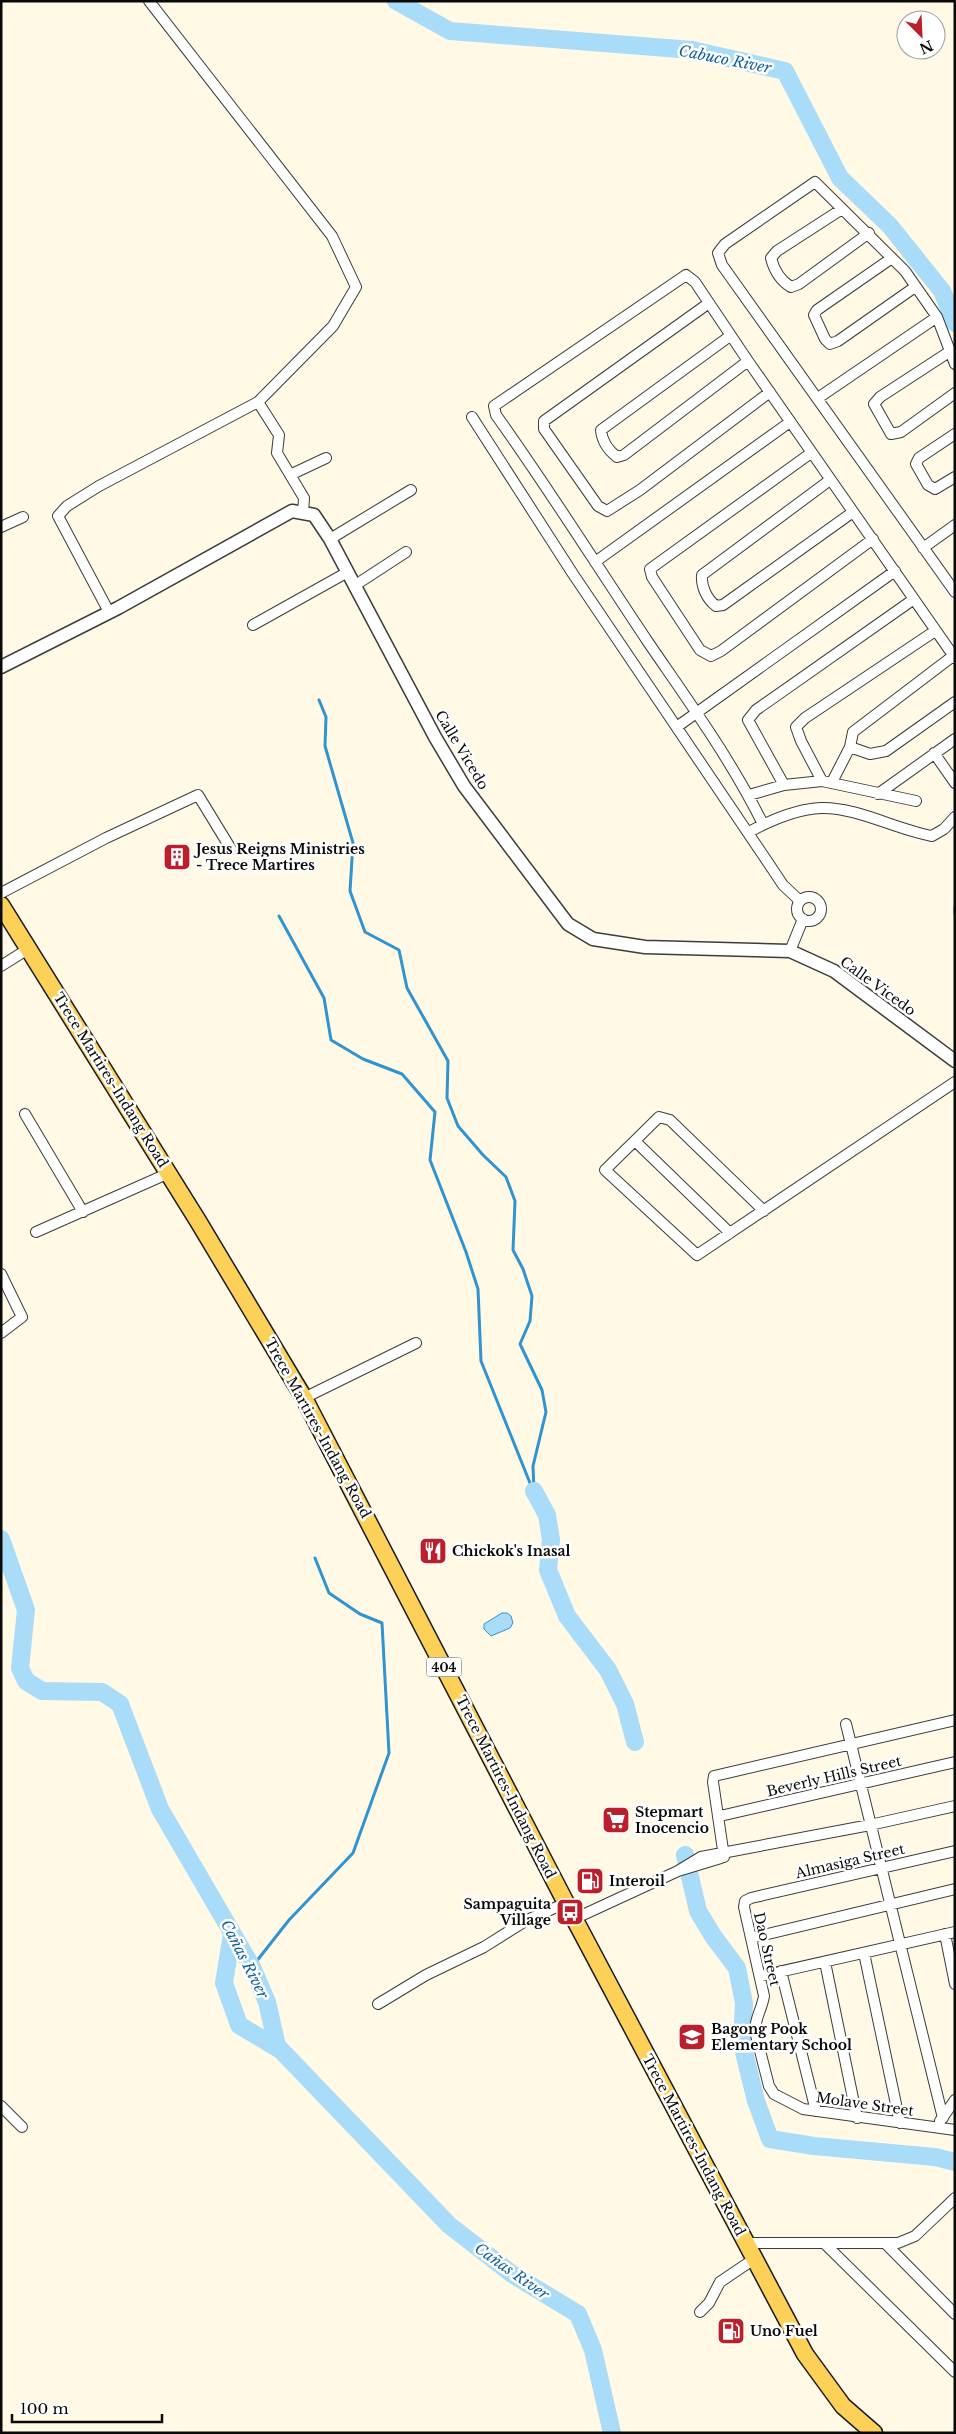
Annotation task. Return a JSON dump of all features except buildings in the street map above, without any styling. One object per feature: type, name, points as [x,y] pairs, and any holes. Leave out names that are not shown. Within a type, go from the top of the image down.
[{"type":"main road","name":"Trece Martires-Indang Road","points":[[1,905],[169,1173],[304,1398],[574,1919],[805,2354],[843,2406],[874,2433]]},
{"type":"street","points":[[109,612],[58,516],[67,506],[99,486],[258,402],[333,326],[356,287],[332,236],[149,1]]},
{"type":"street","points":[[955,364],[937,317],[905,271],[815,182],[725,244],[718,253],[722,265],[955,592]]},
{"type":"street","points":[[842,209],[777,251],[771,258],[773,266],[784,282],[791,287],[799,284],[869,234]]},
{"type":"street","points":[[892,258],[817,310],[814,315],[825,339],[830,344],[838,341],[915,288]]},
{"type":"street","points":[[763,824],[749,795],[698,712],[595,562],[540,476],[496,415],[494,406],[686,275],[696,282],[730,336],[896,571],[954,657],[853,732],[850,748],[827,781]]},
{"type":"street","points":[[710,304],[544,421],[544,429],[598,506],[607,510],[640,490],[770,392]]},
{"type":"street","points":[[818,398],[937,317]]},
{"type":"street","points":[[730,336],[601,430],[602,437],[610,452],[617,457],[624,455],[748,362]]},
{"type":"street","points":[[949,352],[880,397],[874,404],[891,434],[901,432],[955,393]]},
{"type":"street","points":[[1,667],[109,612],[292,511],[303,513],[304,498],[292,474],[278,453],[279,436],[258,402]]},
{"type":"street","points":[[472,417],[574,574],[678,726],[783,885],[800,901]]},
{"type":"street","points":[[595,562],[790,422]]},
{"type":"street","points":[[955,434],[919,458],[916,464],[928,486],[935,489],[955,477]]},
{"type":"street","points":[[811,453],[650,569],[652,577],[700,650],[711,656],[721,651],[873,539]]},
{"type":"street","points":[[292,474],[326,458]]},
{"type":"street","points":[[830,480],[702,575],[702,583],[710,601],[716,606],[723,605],[853,512]]},
{"type":"street","points":[[330,539],[410,490]]},
{"type":"street","name":"Calle Vicedo","points":[[303,513],[314,515],[330,539],[346,573],[435,737],[464,786],[568,924],[593,939],[645,947],[790,951],[834,972],[955,1061]]},
{"type":"street","points":[[1,528],[23,517]]},
{"type":"street","points":[[923,548],[955,525]]},
{"type":"street","points":[[354,586],[406,552]]},
{"type":"street","points":[[678,726],[896,571]]},
{"type":"street","points":[[253,624],[346,573]]},
{"type":"street","points":[[784,785],[748,720],[756,710],[914,599]]},
{"type":"street","points":[[827,781],[801,741],[796,727],[805,718],[935,631]]},
{"type":"street","points":[[850,748],[870,754],[886,751],[955,702]]},
{"type":"street","points":[[878,794],[955,739]]},
{"type":"street","points":[[934,753],[955,783]]},
{"type":"street","points":[[749,795],[784,785],[827,781],[878,794],[916,801]]},
{"type":"street","points":[[1,893],[106,838],[198,795],[232,849]]},
{"type":"street","points":[[749,832],[763,824],[792,814],[821,808],[838,809],[932,836],[944,829],[955,817]]},
{"type":"street","points":[[805,897],[813,897],[821,906],[817,918],[809,921],[803,919],[797,911],[800,901],[805,897]]},
{"type":"street","points":[[790,951],[803,919]]},
{"type":"street","points":[[1,966],[28,949]]},
{"type":"street","points":[[764,1211],[670,1120],[659,1117],[605,1170],[697,1255],[764,1211],[955,1082]]},
{"type":"street","points":[[24,1114],[83,1212]]},
{"type":"street","points":[[635,1141],[730,1233]]},
{"type":"street","points":[[36,1232],[169,1173]]},
{"type":"street","points":[[1,1274],[22,1317],[1,1332]]},
{"type":"street","points":[[304,1398],[416,1343]]},
{"type":"street","points":[[724,1855],[720,1816],[713,1782],[714,1776],[720,1773],[852,1745],[955,1720]]},
{"type":"street","points":[[846,1724],[942,2118]]},
{"type":"street","name":"Beverly Hills Street","points":[[720,1816],[955,1762]]},
{"type":"street","points":[[574,1919],[690,1866],[740,1850],[870,1825],[955,1806]]},
{"type":"street","name":"Almasiga Street","points":[[751,1898],[955,1852]]},
{"type":"street","points":[[751,1938],[955,1889]]},
{"type":"street","name":"Dao Street","points":[[751,1898],[745,1901],[744,1907],[764,1996],[763,2005],[755,2022],[755,2031],[769,2086],[774,2094]]},
{"type":"street","points":[[378,2004],[426,1975],[484,1947],[527,1920],[566,1903]]},
{"type":"street","points":[[761,1976],[950,1933],[955,1984]]},
{"type":"street","points":[[864,1953],[900,2123]]},
{"type":"street","points":[[825,1962],[857,2118]]},
{"type":"street","points":[[782,1972],[816,2110]]},
{"type":"street","name":"Molave Street","points":[[774,2094],[803,2109],[857,2118],[955,2130]]},
{"type":"street","points":[[934,2127],[955,2100]]},
{"type":"street","points":[[1,2106],[22,2127]]},
{"type":"street","points":[[746,2243],[898,2243],[915,2236],[955,2198]]},
{"type":"street","points":[[824,2243],[955,2372]]},
{"type":"street","points":[[885,2243],[955,2314]]},
{"type":"street","points":[[700,2312],[709,2303],[720,2282],[754,2259]]},
{"type":"water","points":[[502,1613],[507,1613],[511,1616],[513,1623],[510,1628],[491,1636],[484,1629],[484,1624]]},
{"type":"waterway","name":"Cabuco River","points":[[396,1],[450,31],[692,50],[785,71],[840,178],[890,226],[942,291],[955,323]]},
{"type":"waterway","points":[[319,700],[326,717],[325,746],[353,843],[350,891],[365,932],[399,950],[407,988],[448,1061],[447,1098],[458,1126],[483,1155],[506,1177],[515,1201],[513,1250],[523,1269],[532,1296],[530,1321],[520,1344],[542,1390],[546,1412],[533,1466],[534,1491]]},
{"type":"waterway","points":[[955,907],[955,914]]},
{"type":"waterway","points":[[279,916],[324,998],[331,1040],[363,1059],[402,1074],[435,1112],[430,1160],[466,1252],[478,1289],[481,1361],[532,1488]]},
{"type":"waterway","points":[[534,1491],[547,1515],[551,1540],[548,1570],[567,1616],[608,1670],[625,1704],[635,1742]]},
{"type":"waterway","name":"Cañas River","points":[[1,1539],[26,1610],[20,1668],[26,1681],[42,1691],[102,1692],[120,1704],[160,1809],[252,1967],[267,2002],[277,2046],[449,2225],[512,2274],[578,2314],[593,2350],[612,2433]]},
{"type":"waterway","points":[[252,1967],[289,1920],[353,1853],[389,1753],[382,1623],[360,1614],[329,1593],[315,1558]]},
{"type":"waterway","points":[[685,1855],[698,1911],[713,1936],[737,1968],[744,2003],[742,2044],[756,2101],[770,2139],[814,2146],[935,2157],[955,2162]]},
{"type":"waterway","points":[[232,1934],[224,1983],[239,2025],[279,2049]]},
{"type":"place","name":"Jesus Reigns Ministries - Trece Martires","points":[[177,857]]},
{"type":"place","name":"Chickok's Inasal","points":[[433,1551]]},
{"type":"place","name":"Stepmart Inocencio","points":[[616,1820]]},
{"type":"place","name":"Interoil","points":[[590,1881]]},
{"type":"place","name":"Sampaguita Village","points":[[570,1912]]},
{"type":"place","name":"Bagong Pook Elementary School","points":[[692,2037]]},
{"type":"place","name":"Uno Fuel","points":[[731,2331]]}]
